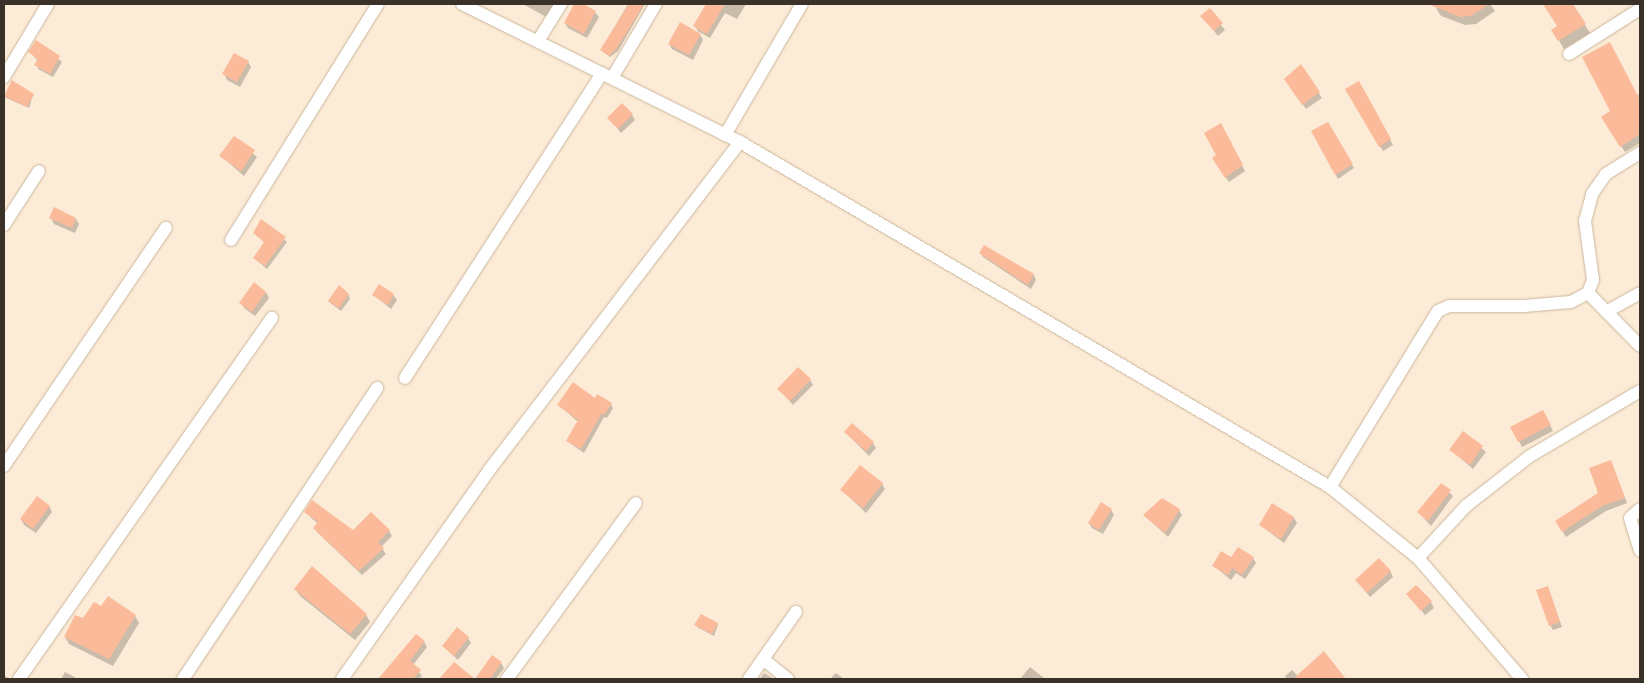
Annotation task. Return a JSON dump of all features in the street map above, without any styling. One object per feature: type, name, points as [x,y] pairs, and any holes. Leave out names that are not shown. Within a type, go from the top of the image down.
[{"type":"street","points":[[4,77],[48,4]]},
{"type":"street","points":[[231,240],[378,4]]},
{"type":"street","points":[[462,4],[740,142],[1330,487],[1418,558],[1522,679]]},
{"type":"street","points":[[538,42],[561,4]]},
{"type":"street","points":[[405,378],[656,4]]},
{"type":"street","points":[[726,135],[802,4]]},
{"type":"street","points":[[1570,54],[1640,9]]},
{"type":"street","points":[[342,679],[490,469],[740,142]]},
{"type":"street","points":[[1330,487],[1438,311],[1449,306],[1524,306],[1571,302],[1588,293],[1593,280],[1585,221],[1592,194],[1606,174],[1640,153]]},
{"type":"street","points":[[4,225],[40,171]]},
{"type":"street","points":[[4,466],[166,228]]},
{"type":"street","points":[[1588,293],[1640,346]]},
{"type":"street","points":[[1606,312],[1640,293]]},
{"type":"street","points":[[19,679],[272,318]]},
{"type":"street","points":[[183,679],[377,388]]},
{"type":"street","points":[[1418,558],[1466,506],[1530,456],[1640,391]]},
{"type":"street","points":[[507,679],[636,503]]},
{"type":"street","points":[[1640,509],[1630,518],[1640,550]]},
{"type":"street","points":[[749,679],[796,612]]},
{"type":"street","points":[[763,659],[788,679]]},
{"type":"building","points":[[574,4],[583,4],[596,11],[584,34],[564,23]]},
{"type":"building","points":[[629,4],[644,4],[617,48],[609,56],[600,50]]},
{"type":"building","points":[[706,4],[725,4],[707,34],[693,26]]},
{"type":"building","points":[[1428,4],[1489,4],[1471,16],[1460,17]]},
{"type":"building","points":[[1543,4],[1573,4],[1586,24],[1558,41],[1551,30],[1557,26]]},
{"type":"building","points":[[1210,8],[1223,23],[1214,31],[1200,16]]},
{"type":"building","points":[[680,22],[701,34],[689,55],[668,44]]},
{"type":"building","points":[[36,40],[60,56],[50,74],[34,65],[38,59],[28,52]]},
{"type":"building","points":[[1610,42],[1640,100],[1640,134],[1620,147],[1601,117],[1610,111],[1582,57]]},
{"type":"building","points":[[234,53],[249,61],[237,82],[222,74]]},
{"type":"building","points":[[1301,64],[1320,92],[1302,105],[1284,79]]},
{"type":"building","points":[[12,80],[34,94],[27,107],[4,96]]},
{"type":"building","points":[[1359,81],[1391,139],[1379,147],[1345,89]]},
{"type":"building","points":[[622,103],[633,114],[618,129],[607,118]]},
{"type":"building","points":[[1328,122],[1353,164],[1335,175],[1311,131]]},
{"type":"building","points":[[1221,123],[1243,165],[1225,178],[1212,158],[1216,155],[1204,133]]},
{"type":"building","points":[[234,136],[255,150],[241,171],[219,156]]},
{"type":"building","points":[[54,207],[76,218],[72,228],[49,218]]},
{"type":"building","points":[[261,219],[286,237],[265,266],[253,258],[264,242],[253,233]]},
{"type":"building","points":[[984,245],[1034,274],[1028,285],[979,253]]},
{"type":"building","points":[[254,282],[266,292],[252,312],[239,303]]},
{"type":"building","points":[[379,284],[394,294],[388,305],[372,295]]},
{"type":"building","points":[[339,285],[349,294],[339,308],[328,301]]},
{"type":"building","points":[[798,367],[811,379],[790,401],[777,389]]},
{"type":"building","points":[[573,382],[595,398],[597,394],[612,403],[604,415],[602,413],[581,449],[566,441],[578,420],[557,405]]},
{"type":"building","points":[[1543,410],[1551,425],[1518,442],[1510,427]]},
{"type":"building","points":[[852,423],[874,442],[866,451],[844,432]]},
{"type":"building","points":[[1463,431],[1483,446],[1470,465],[1449,450]]},
{"type":"building","points":[[1611,460],[1625,498],[1602,506],[1562,532],[1555,521],[1598,493],[1589,468]]},
{"type":"building","points":[[860,465],[883,483],[863,508],[840,490]]},
{"type":"building","points":[[1441,483],[1451,490],[1428,521],[1417,512]]},
{"type":"building","points":[[37,496],[50,506],[33,529],[20,519]]},
{"type":"building","points":[[1162,498],[1180,509],[1165,533],[1143,515]]},
{"type":"building","points":[[312,500],[353,530],[371,512],[390,530],[378,542],[384,548],[359,571],[313,528],[318,522],[304,512]]},
{"type":"building","points":[[1101,502],[1112,509],[1099,530],[1088,523]]},
{"type":"building","points":[[1272,503],[1294,517],[1281,539],[1259,525]]},
{"type":"building","points":[[1238,547],[1254,557],[1242,575],[1232,568],[1228,575],[1212,566],[1221,551],[1231,557]]},
{"type":"building","points":[[1379,558],[1391,571],[1367,593],[1355,580]]},
{"type":"building","points":[[312,566],[367,614],[350,634],[294,589]]},
{"type":"building","points":[[1416,585],[1432,601],[1421,611],[1406,594]]},
{"type":"building","points":[[1548,586],[1560,622],[1549,626],[1536,590]]},
{"type":"building","points":[[108,596],[136,615],[109,659],[64,637],[75,615],[83,618],[94,602],[101,606]]},
{"type":"building","points":[[701,614],[718,623],[712,634],[694,625]]},
{"type":"building","points":[[457,627],[469,637],[454,656],[442,646]]},
{"type":"building","points":[[416,634],[425,641],[410,661],[421,670],[413,679],[378,679]]},
{"type":"building","points":[[1324,651],[1346,679],[1293,679]]},
{"type":"building","points":[[492,655],[502,662],[490,679],[475,679]]},
{"type":"building","points":[[454,662],[475,679],[439,679]]}]
